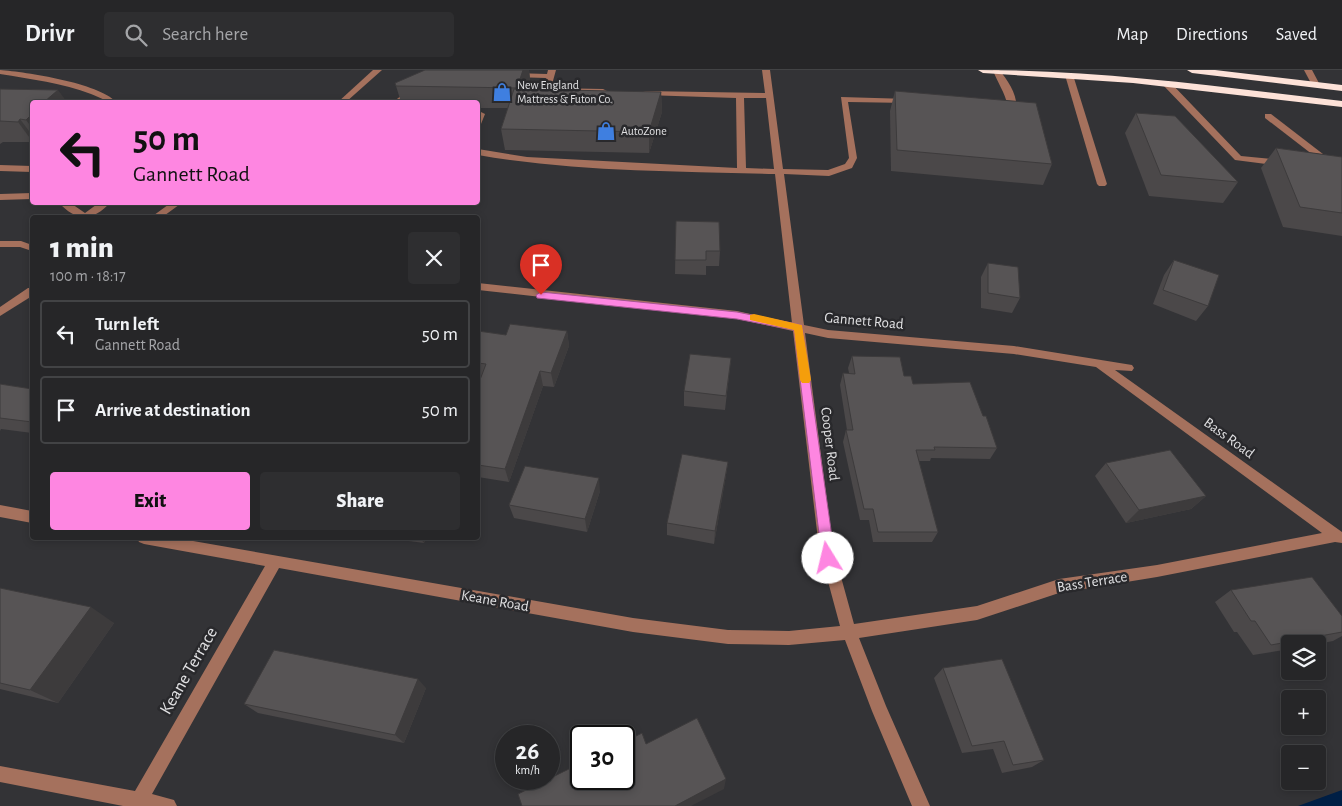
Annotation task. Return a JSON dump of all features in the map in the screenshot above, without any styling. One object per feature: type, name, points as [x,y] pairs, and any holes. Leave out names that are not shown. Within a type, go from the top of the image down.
[{"type":"highway","points":[[983,70],[1166,83],[1342,104]]},
{"type":"highway","points":[[1192,70],[1342,88]]},
{"type":"street","points":[[344,100],[378,70]]},
{"type":"street","name":"Cooper Road","points":[[766,70],[826,548],[849,632],[873,695],[921,806]]},
{"type":"street","points":[[994,108],[1013,109],[1008,88],[996,70]]},
{"type":"street","points":[[1308,70],[1316,84]]},
{"type":"street","points":[[0,72],[88,89],[106,96],[110,100]]},
{"type":"street","points":[[506,75],[551,73],[546,90],[614,92]]},
{"type":"street","points":[[1069,75],[1102,184]]},
{"type":"street","points":[[1166,83],[1238,158],[1288,164]]},
{"type":"street","points":[[399,100],[409,92],[422,86]]},
{"type":"street","points":[[633,92],[770,96]]},
{"type":"street","points":[[740,95],[742,170]]},
{"type":"street","points":[[480,152],[527,160],[684,169],[829,173],[849,166],[853,158],[844,99],[917,101]]},
{"type":"street","points":[[1268,116],[1337,170],[1317,167]]},
{"type":"street","points":[[0,168],[30,168]]},
{"type":"street","points":[[0,197],[30,196]]},
{"type":"street","points":[[66,205],[83,215]]},
{"type":"street","points":[[89,215],[103,205]]},
{"type":"street","points":[[159,215],[174,205]]},
{"type":"street","points":[[68,215],[74,210]]},
{"type":"street","points":[[0,244],[30,245]]},
{"type":"street","name":"Gannett Road","points":[[480,287],[737,315],[844,336],[1014,350],[1128,368]]},
{"type":"street","points":[[0,312],[30,292]]},
{"type":"street","points":[[0,298],[13,303]]},
{"type":"street","name":"Bass Road","points":[[1097,363],[1339,538]]},
{"type":"street","points":[[0,511],[30,517]]},
{"type":"street","name":"Bass Terrace","points":[[849,632],[977,613],[1059,586],[1156,571],[1339,538]]},
{"type":"street","name":"Keane Road","points":[[155,540],[633,625],[698,634],[789,638],[849,632]]},
{"type":"street","name":"Keane Terrace","points":[[138,800],[275,562]]},
{"type":"street","points":[[0,774],[168,806]]},
{"type":"water","points":[[1342,790],[1342,806],[1298,806]]},
{"type":"building","points":[[425,70],[523,70],[517,88],[396,86],[395,83]]},
{"type":"building","points":[[0,89],[58,90],[46,100],[30,100],[30,116],[26,120],[20,119],[18,122],[0,121]]},
{"type":"building","points":[[514,89],[661,92],[649,132],[501,129]]},
{"type":"building","points":[[895,91],[1036,103],[1052,164],[897,150]]},
{"type":"building","points":[[1136,113],[1175,116],[1238,182],[1161,175]]},
{"type":"building","points":[[1276,148],[1342,157],[1342,213],[1300,207]]},
{"type":"building","points":[[676,221],[719,222],[720,251],[706,251],[706,260],[675,260]]},
{"type":"building","points":[[1174,260],[1219,275],[1208,306],[1163,290]]},
{"type":"building","points":[[988,263],[1018,267],[1020,298],[988,293]]},
{"type":"building","points":[[510,324],[567,331],[551,373],[540,371],[505,469],[480,465],[480,380],[486,364],[480,363],[480,331],[506,335]]},
{"type":"building","points":[[690,354],[731,358],[726,396],[684,391]]},
{"type":"building","points":[[852,356],[900,357],[904,376],[911,376],[913,384],[970,382],[983,416],[986,416],[997,448],[934,447],[935,450],[916,450],[938,532],[878,532],[873,509],[864,509],[846,430],[853,430],[843,373],[855,374]]},
{"type":"building","points":[[0,384],[30,389],[30,422],[0,418]]},
{"type":"building","points":[[1170,450],[1206,496],[1139,510],[1106,463]]},
{"type":"building","points":[[682,454],[728,462],[715,531],[667,523]]},
{"type":"building","points":[[525,466],[599,478],[585,519],[509,505]]},
{"type":"building","points":[[1312,577],[1342,616],[1342,632],[1326,635],[1281,635],[1281,643],[1271,645],[1255,621],[1251,621],[1231,590]]},
{"type":"building","points":[[0,588],[91,607],[30,690],[0,683]]},
{"type":"building","points":[[274,650],[418,679],[395,735],[244,704]]},
{"type":"building","points":[[1002,659],[1044,760],[1013,765],[1004,741],[972,746],[943,668]]},
{"type":"building","points":[[697,718],[726,779],[675,806],[522,806],[518,794],[526,790],[560,790],[560,773],[570,768],[570,790],[635,790],[635,736],[642,733],[646,744]]},
{"type":"slow traffic","points":[[754,318],[799,328],[805,380]]},
{"type":"place","name":"New England Mattress & Futon Co.","points":[[502,92]]},
{"type":"place","name":"AutoZone","points":[[606,131]]},
{"type":"route","points":[[541,295],[737,315],[799,328],[828,558]]}]
